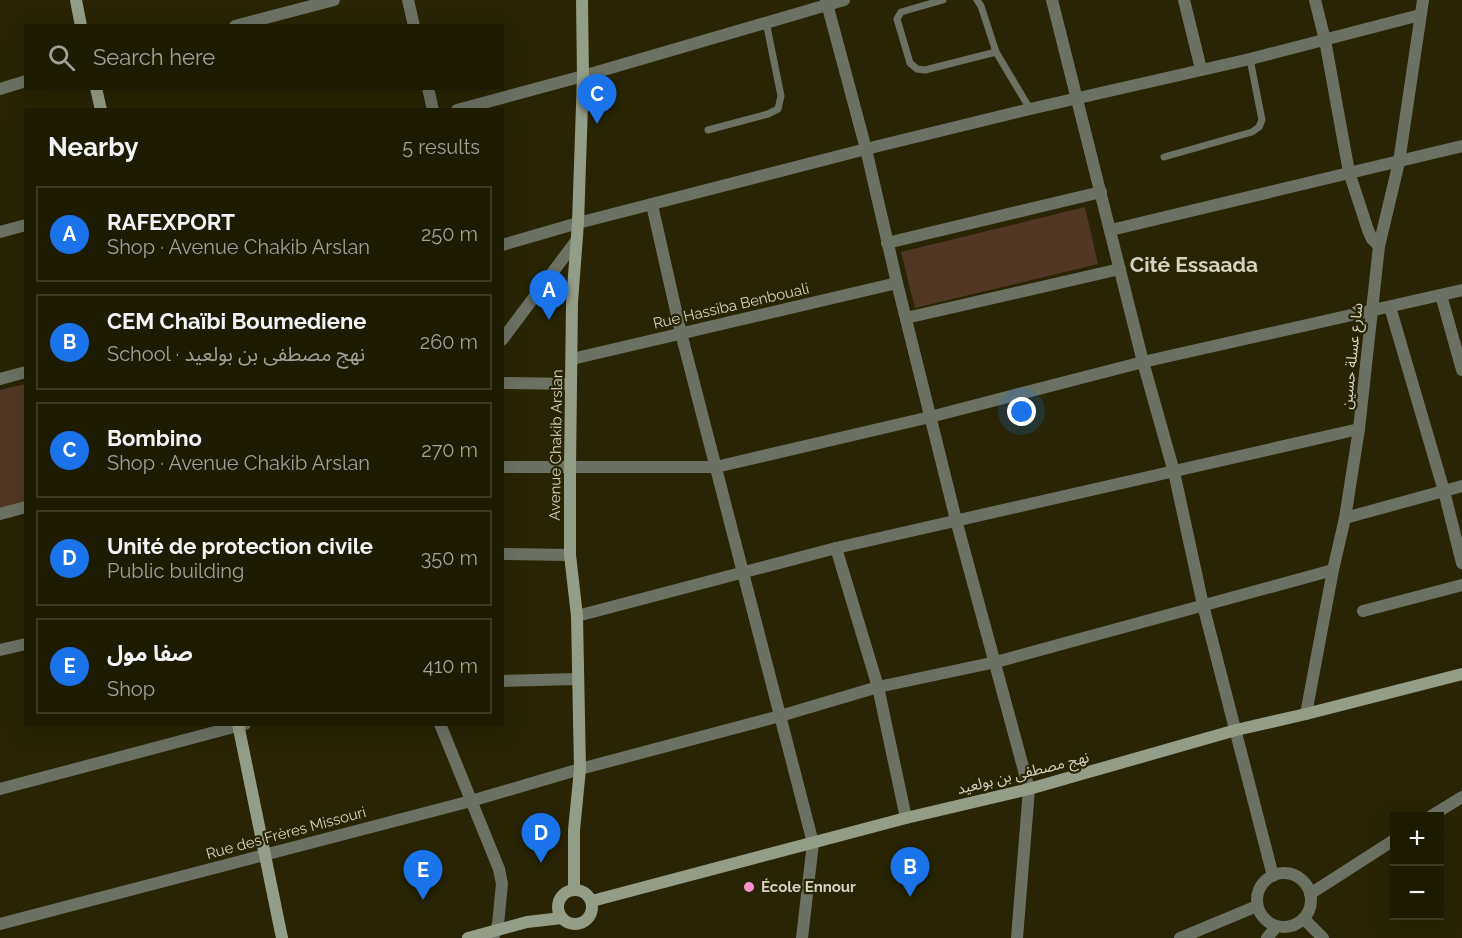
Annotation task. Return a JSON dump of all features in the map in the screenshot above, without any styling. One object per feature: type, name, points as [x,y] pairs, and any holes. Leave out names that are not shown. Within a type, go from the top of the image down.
[{"type":"main road","points":[[76,0],[81,24]]},
{"type":"main road","name":"Avenue Chakib Arslan","points":[[574,889],[574,830],[580,769],[577,616],[570,555],[570,468],[572,302],[578,223],[583,76],[582,0]]},
{"type":"main road","points":[[96,90],[101,108]]},
{"type":"main road","name":"نهج مصطفى بن بولعيد","points":[[592,901],[906,818],[1029,789],[1236,730],[1462,674]]},
{"type":"main road","points":[[240,726],[263,855],[282,938]]},
{"type":"main road","points":[[468,938],[494,935],[527,922],[558,902],[563,894],[574,889],[587,893],[592,901],[593,907],[586,921],[574,924],[562,918],[527,922]]},
{"type":"main road","points":[[558,902],[562,918]]},
{"type":"main road","points":[[572,938],[574,924]]},
{"type":"street","points":[[242,24],[334,0]]},
{"type":"street","points":[[408,0],[414,24]]},
{"type":"street","points":[[464,108],[583,76],[827,2],[844,0]]},
{"type":"street","points":[[1052,0],[1143,362],[1174,472],[1203,605],[1265,845],[1269,878]]},
{"type":"street","points":[[1184,0],[1201,69]]},
{"type":"street","points":[[1315,0],[1325,40],[1349,172],[1368,230],[1379,246]]},
{"type":"street","name":"شارع عسلة حسين","points":[[1306,714],[1345,518],[1359,429],[1379,246],[1399,162],[1423,0]]},
{"type":"street","points":[[827,2],[866,149],[956,520],[1029,789],[1017,938]]},
{"type":"street","points":[[504,244],[578,223],[866,149],[1250,59],[1420,15]]},
{"type":"street","points":[[0,88],[24,82]]},
{"type":"street","points":[[428,90],[433,108]]},
{"type":"street","points":[[1111,230],[1462,146]]},
{"type":"street","points":[[887,243],[1101,192]]},
{"type":"street","points":[[652,205],[681,333],[813,843],[802,938]]},
{"type":"street","points":[[0,232],[24,226]]},
{"type":"street","points":[[504,337],[576,241]]},
{"type":"street","points":[[906,318],[1120,269]]},
{"type":"street","name":"Rue Hassiba Benbouali","points":[[572,359],[897,283]]},
{"type":"street","points":[[504,467],[716,467],[930,417],[1143,362],[1462,290]]},
{"type":"street","points":[[1441,295],[1462,370]]},
{"type":"street","points":[[1390,307],[1444,491],[1462,563]]},
{"type":"street","points":[[0,379],[24,373]]},
{"type":"street","points":[[504,383],[571,384]]},
{"type":"street","points":[[577,616],[836,548],[1359,429]]},
{"type":"street","points":[[1345,518],[1462,486]]},
{"type":"street","points":[[0,514],[24,508]]},
{"type":"street","points":[[836,548],[878,687],[906,818]]},
{"type":"street","points":[[504,555],[570,555]]},
{"type":"street","name":"Rue des Frères Missouri","points":[[0,924],[471,801],[878,687],[996,662],[1333,570]]},
{"type":"street","points":[[1363,611],[1462,585]]},
{"type":"street","points":[[0,650],[24,644]]},
{"type":"street","points":[[504,681],[577,679]]},
{"type":"street","points":[[0,789],[236,726]]},
{"type":"street","points":[[441,726],[499,869],[502,884],[498,924],[494,935]]},
{"type":"street","points":[[1438,812],[1462,797]]},
{"type":"street","points":[[1310,894],[1390,843]]},
{"type":"street","points":[[1282,873],[1300,878],[1310,894],[1309,911],[1304,919],[1295,926],[1276,927],[1260,915],[1257,906],[1259,888],[1269,878],[1282,873]]},
{"type":"street","points":[[1180,938],[1257,906]]},
{"type":"street","points":[[1304,919],[1323,938]]},
{"type":"street","points":[[1267,938],[1276,927]]},
{"type":"lane","points":[[943,0],[901,12],[897,19],[910,63],[917,69],[925,70],[996,52]]},
{"type":"lane","points":[[977,0],[996,52],[1030,109]]},
{"type":"lane","points":[[708,130],[768,114],[778,109],[781,96],[766,22]]},
{"type":"lane","points":[[1164,157],[1252,132],[1259,127],[1262,120],[1250,59]]},
{"type":"shaded area","points":[[1085,207],[1098,264],[915,308],[901,252]]},
{"type":"shaded area","points":[[24,384],[24,502],[0,509],[0,390]]},
{"type":"place","name":"Bombino","points":[[597,124]]},
{"type":"place","name":"RAFEXPORT","points":[[549,320]]},
{"type":"place","name":"Unité de protection civile","points":[[541,863]]},
{"type":"place","name":"École Ennour","points":[[749,887]]},
{"type":"place","name":"CEM Chaïbi Boumediene","points":[[910,897]]},
{"type":"place","name":"صفا مول","points":[[423,900]]},
{"type":"district","name":"Cité Essaada","points":[[1194,265]]}]
